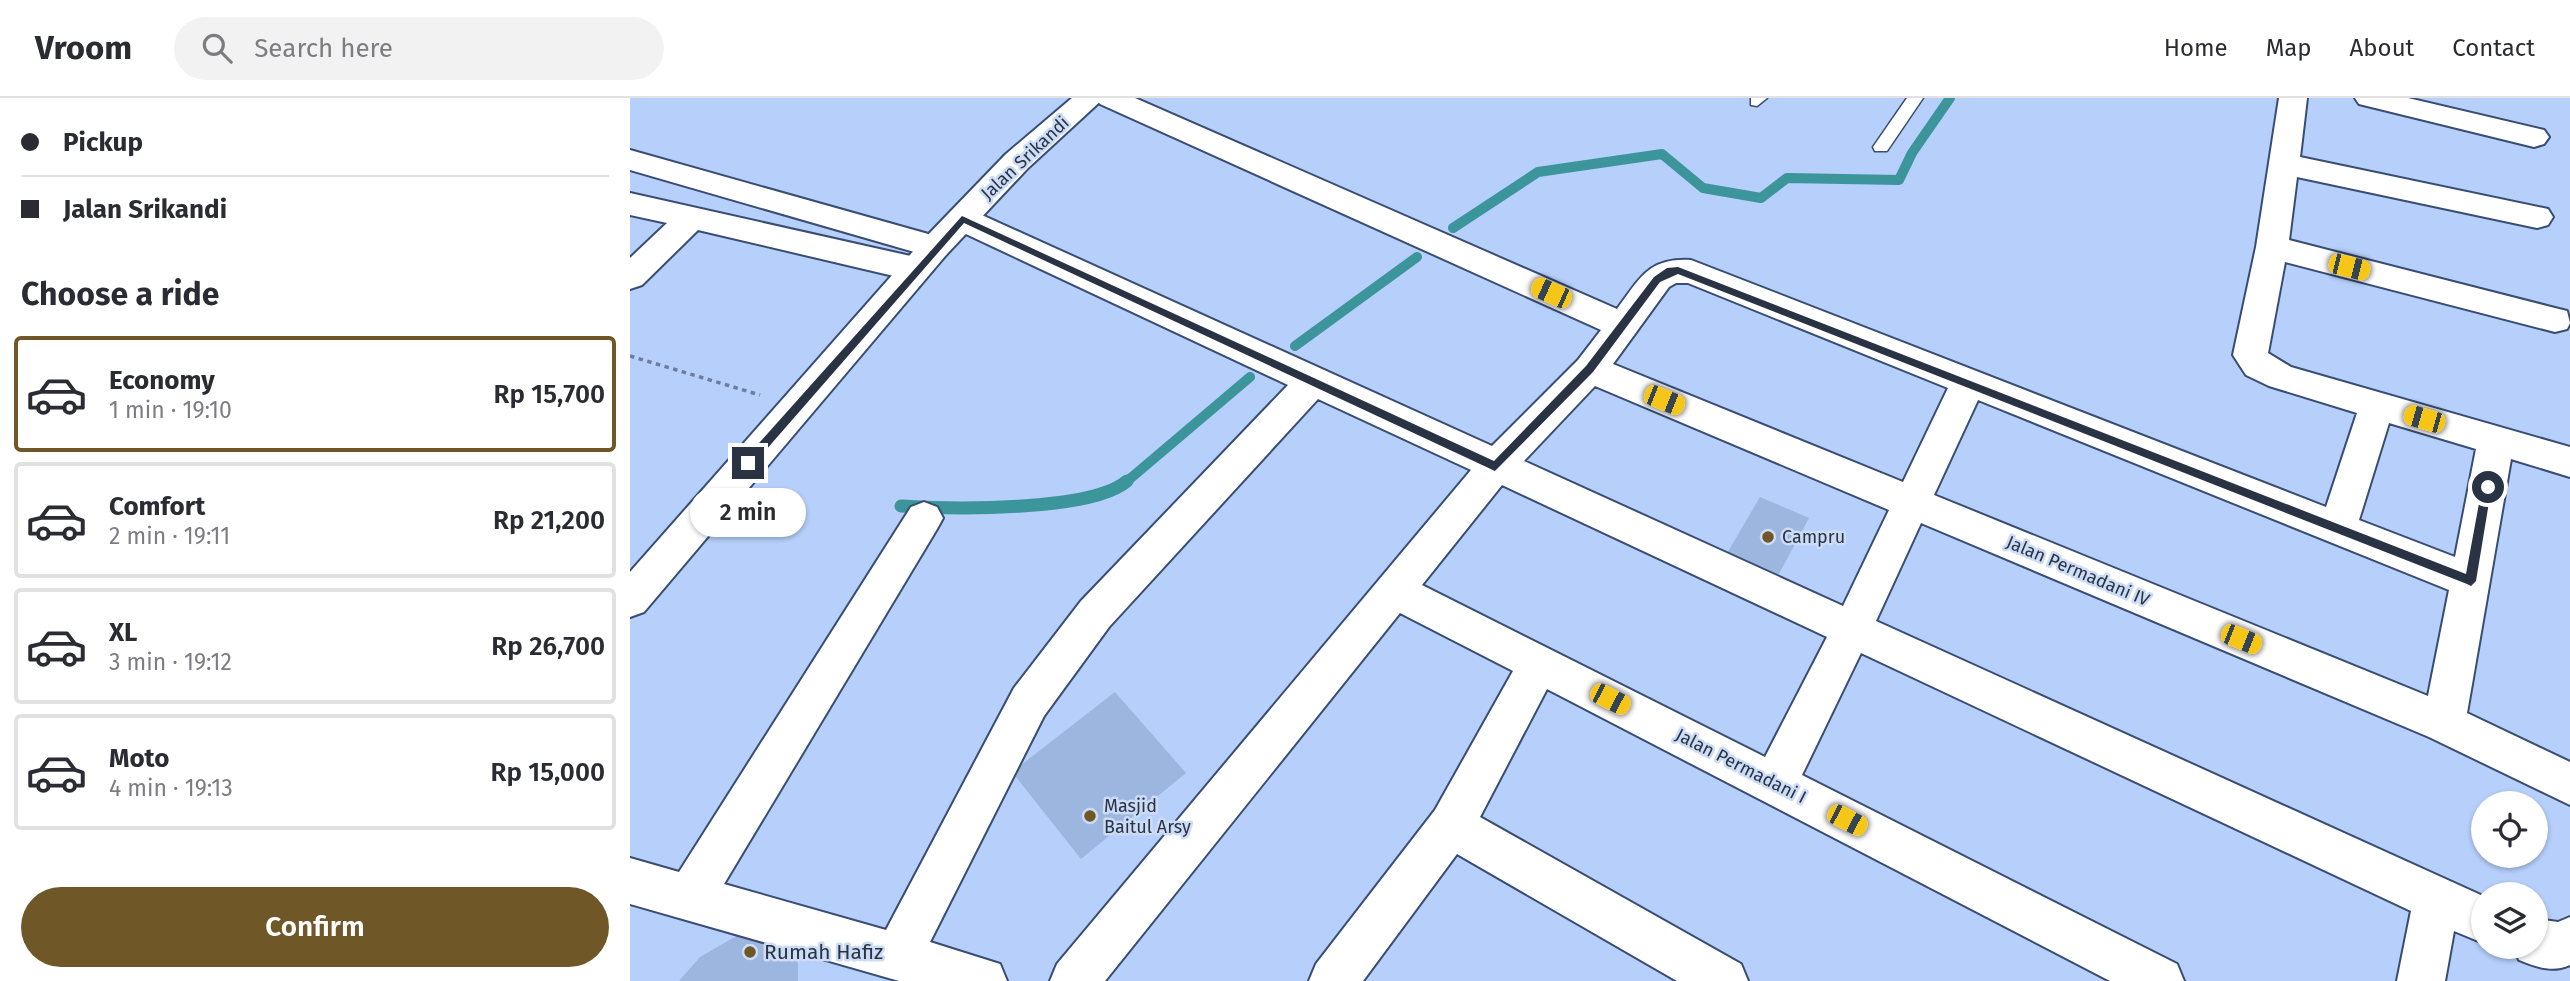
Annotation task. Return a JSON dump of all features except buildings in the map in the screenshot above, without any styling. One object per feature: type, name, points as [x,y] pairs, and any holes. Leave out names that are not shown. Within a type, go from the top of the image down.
[{"type":"street","name":"Jalan Srikandi","points":[[630,600],[925,258],[1017,161],[1090,98]]},
{"type":"street","points":[[1110,98],[1624,326]]},
{"type":"street","points":[[2292,98],[2272,247],[2250,355],[2258,366],[2281,377],[2570,462]]},
{"type":"street","points":[[2369,98],[2534,137]]},
{"type":"street","points":[[630,160],[925,258]]},
{"type":"street","points":[[2284,164],[2537,216]]},
{"type":"street","points":[[630,204],[925,258]]},
{"type":"street","points":[[630,277],[693,217]]},
{"type":"street","points":[[962,219],[1495,467],[2471,914]]},
{"type":"street","points":[[2272,247],[2555,320]]},
{"type":"street","points":[[1074,981],[1495,467],[1590,369],[1657,279],[1670,271],[1678,270],[2471,581]]},
{"type":"street","name":"Jalan Permadani IV","points":[[1590,369],[2444,723],[2567,782]]},
{"type":"street","points":[[898,956],[1028,702],[1095,614],[1313,381]]},
{"type":"street","points":[[1774,783],[1852,630],[1968,383]]},
{"type":"street","points":[[2337,530],[2377,405]]},
{"type":"street","points":[[2444,723],[2496,440]]},
{"type":"street","points":[[691,896],[925,519]]},
{"type":"street","name":"Jalan Permadani I","points":[[1396,591],[1540,662],[2160,981]]},
{"type":"street","points":[[1333,981],[1451,826],[1540,662]]},
{"type":"street","points":[[1451,826],[1724,981]]},
{"type":"street","points":[[630,881],[691,896],[983,981]]},
{"type":"street","points":[[2421,981],[2437,898]]},
{"type":"street","points":[[2548,945],[2559,946],[2570,941]]},
{"type":"lane","points":[[1881,147],[1915,98]]},
{"type":"path","points":[[630,356],[797,406]]},
{"type":"waterway","points":[[1453,228],[1538,172],[1662,154],[1703,188],[1761,198],[1787,178],[1899,180],[1912,153],[1950,98]]},
{"type":"waterway","points":[[1295,346],[1417,257]]},
{"type":"waterway","points":[[1125,483],[1250,377]]},
{"type":"waterway","points":[[901,506],[985,508],[1053,503],[1109,491],[1127,481]]},
{"type":"place","name":"Campru","points":[[1768,537]]},
{"type":"place","name":"Masjid Baitul Arsy","points":[[1090,816]]},
{"type":"place","name":"Rumah Hafiz","points":[[750,952]]},
{"type":"route","points":[[748,463],[915,269],[962,219],[1495,467],[1590,369],[1657,279],[1670,271],[1678,270],[1691,272],[2471,581],[2488,487]]}]
